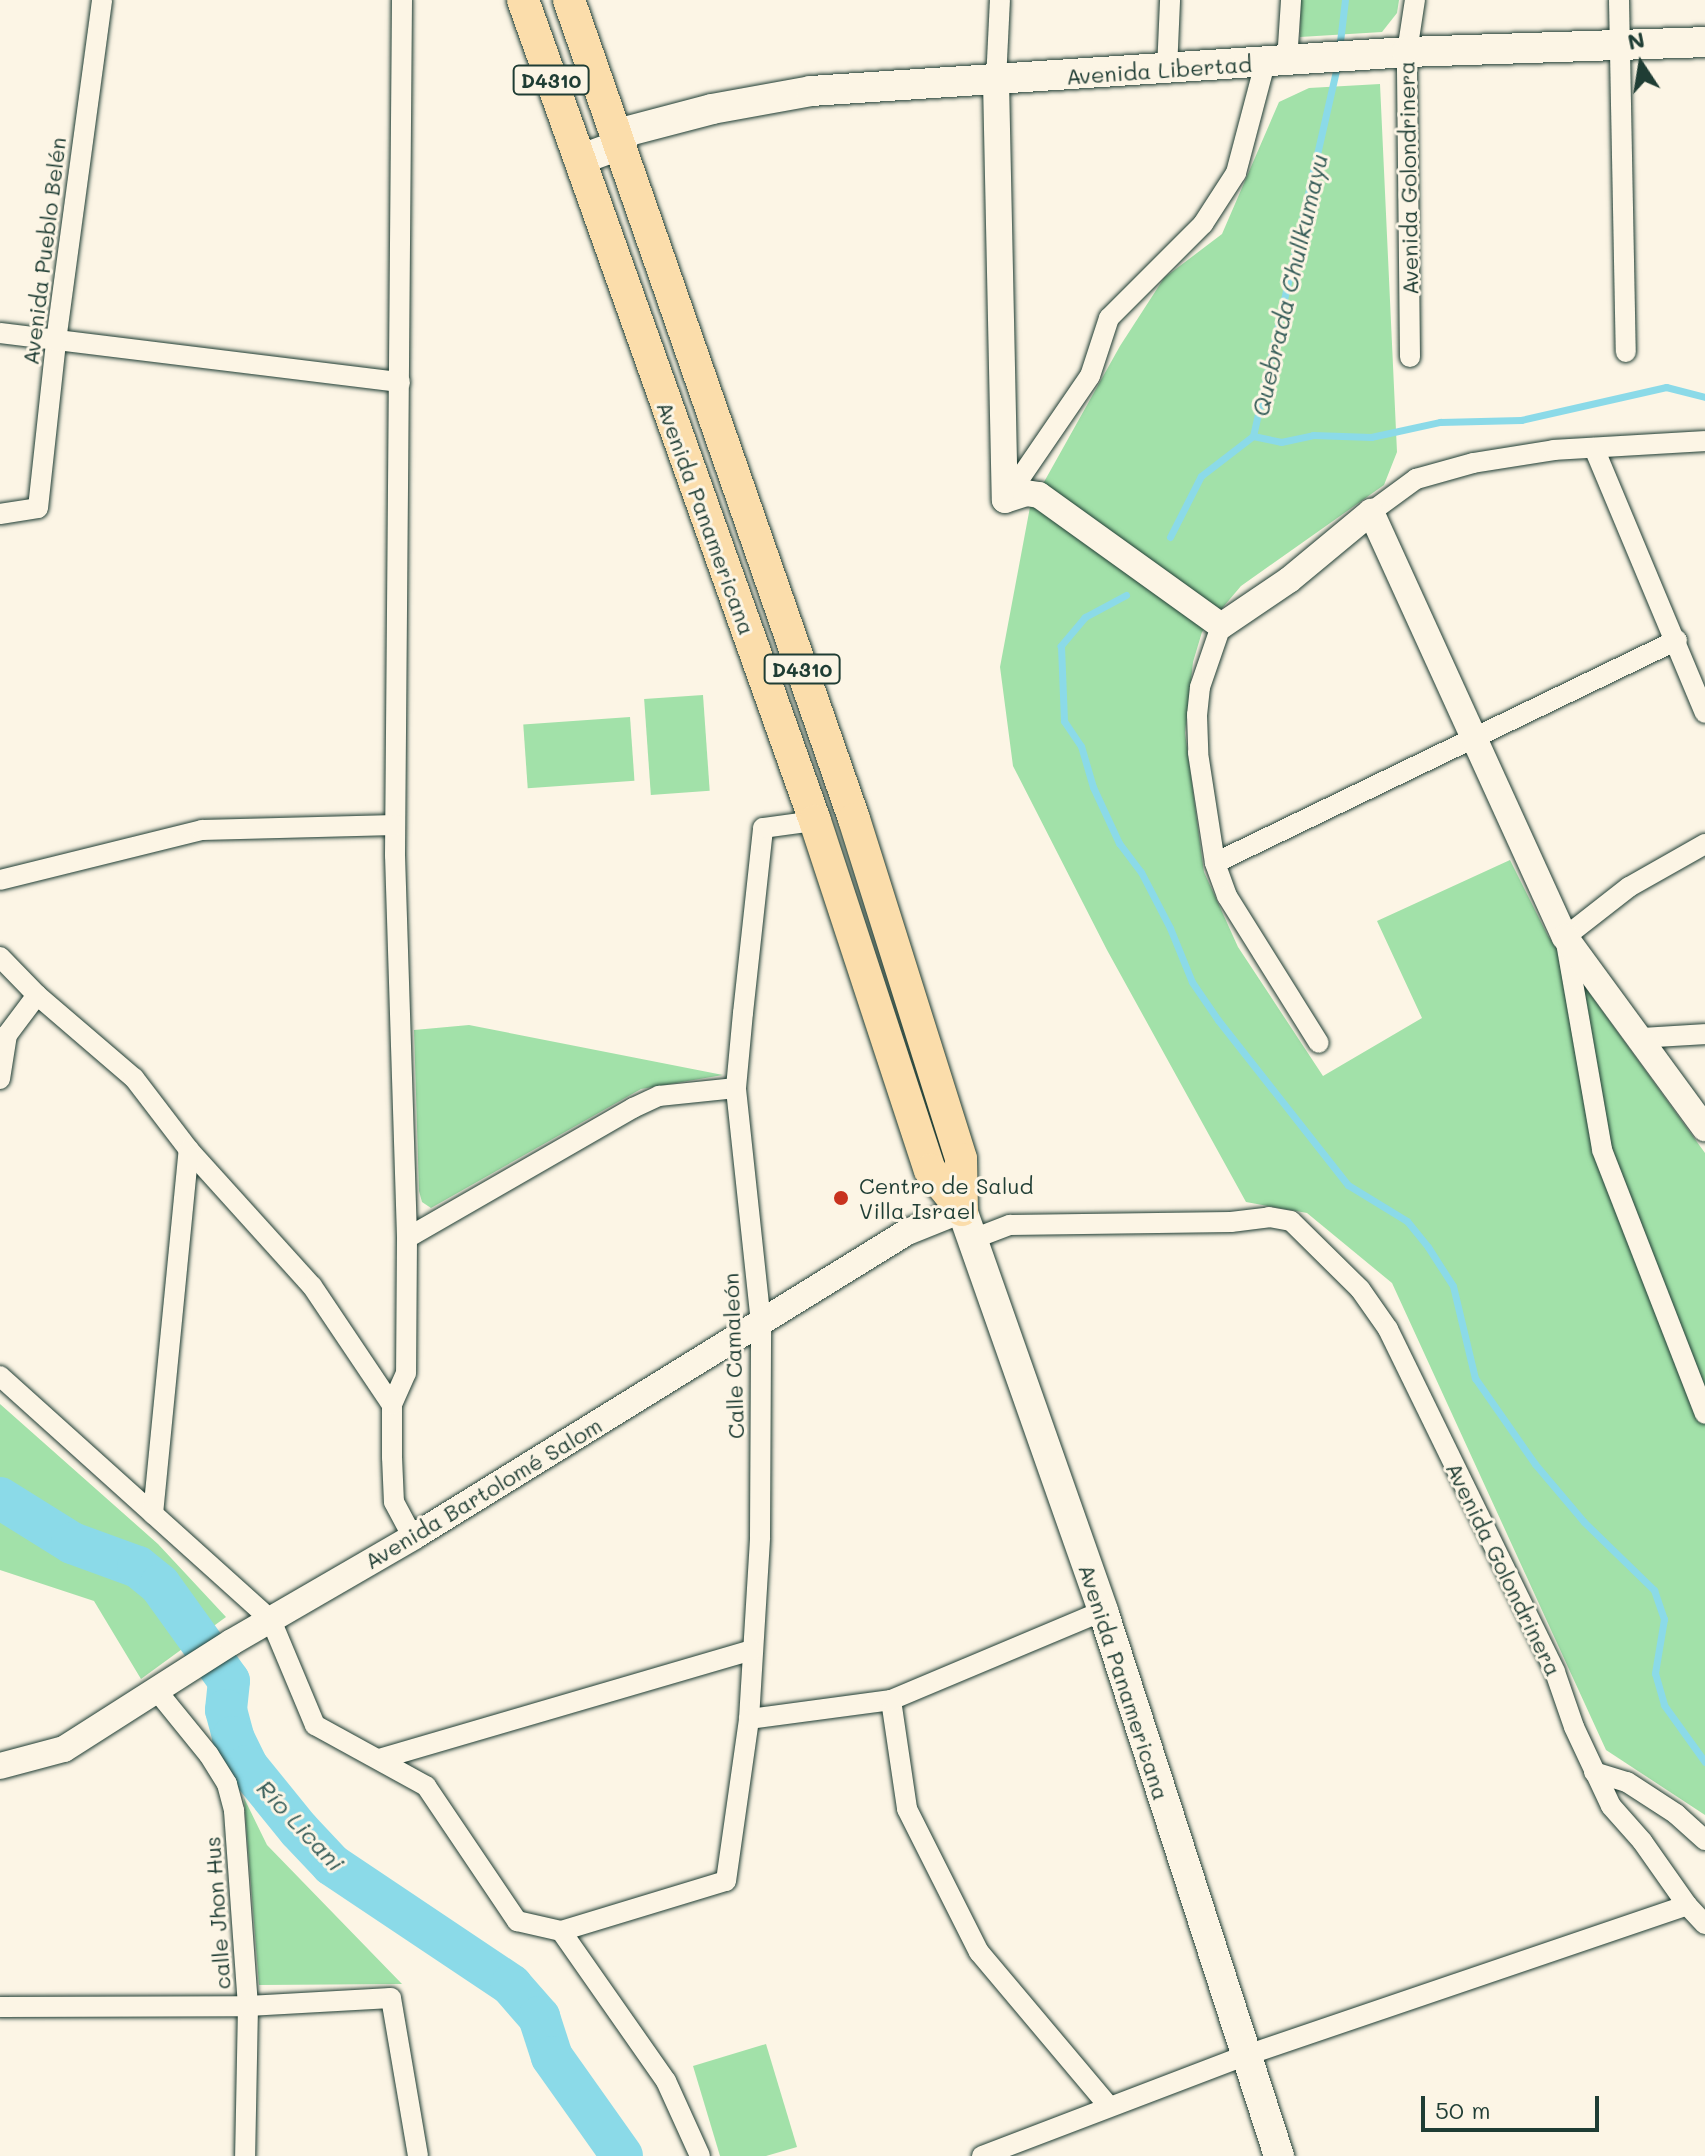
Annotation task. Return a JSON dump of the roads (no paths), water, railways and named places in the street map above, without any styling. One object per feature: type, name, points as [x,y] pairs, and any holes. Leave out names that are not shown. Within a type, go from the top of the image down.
[{"type":"main road","name":"Avenida Panamericana","points":[[523,0],[815,821],[930,1170],[968,1224]]},
{"type":"main road","name":"Avenida Panamericana","points":[[569,0],[864,848],[961,1159],[968,1224],[1103,1611],[1244,2056],[1279,2156]]},
{"type":"main road","name":"Avenida Libertad","points":[[579,160],[619,139],[712,109],[811,91],[1392,54],[1705,42]]},
{"type":"street","name":"Avenida Pueblo Belén","points":[[0,514],[38,508],[56,341],[102,0]]},
{"type":"street","points":[[402,0],[395,825],[407,1238],[406,1373],[392,1405],[394,1502],[413,1537]]},
{"type":"street","points":[[1000,0],[996,81],[1005,500]]},
{"type":"street","points":[[1167,70],[1170,0]]},
{"type":"street","points":[[1005,500],[1090,376],[1109,318],[1203,224],[1236,173],[1289,61],[1291,0]]},
{"type":"street","name":"Avenida Golondrinera","points":[[1410,357],[1392,54],[1415,0]]},
{"type":"street","points":[[1619,0],[1626,352]]},
{"type":"street","points":[[0,333],[400,382]]},
{"type":"street","points":[[1319,1043],[1227,896],[1215,863],[1198,753],[1197,715],[1200,687],[1221,626],[1313,561],[1416,479],[1473,463],[1554,450],[1705,441]]},
{"type":"street","points":[[1594,448],[1705,713]]},
{"type":"street","points":[[1005,500],[1026,493],[1039,495],[1221,626]]},
{"type":"street","points":[[1371,512],[1565,937],[1705,1128]]},
{"type":"street","points":[[1215,863],[1677,640]]},
{"type":"street","name":"Calle Camaleón","points":[[561,1931],[726,1881],[749,1719],[760,1537],[761,1323],[736,1088],[763,828],[815,821]]},
{"type":"street","points":[[0,880],[202,830],[395,825]]},
{"type":"street","points":[[1565,937],[1629,887],[1705,844]]},
{"type":"street","points":[[1565,937],[1602,1150],[1705,1414]]},
{"type":"street","points":[[0,957],[37,995],[134,1078],[189,1150],[312,1286],[392,1405]]},
{"type":"street","points":[[0,1079],[7,1035],[37,995]]},
{"type":"street","points":[[1640,1038],[1705,1034]]},
{"type":"street","points":[[407,1238],[659,1096],[736,1088]]},
{"type":"street","points":[[153,1514],[189,1150]]},
{"type":"street","name":"Avenida Golondrinera","points":[[968,1224],[1231,1222],[1269,1217],[1291,1221],[1360,1289],[1388,1329],[1414,1376],[1465,1492],[1555,1672],[1594,1772],[1611,1806],[1642,1841],[1687,1905],[1705,1924]]},
{"type":"street","name":"Avenida Bartolomé Salom","points":[[0,1766],[64,1749],[195,1670],[232,1642],[413,1537],[907,1232],[968,1224]]},
{"type":"street","points":[[0,1376],[271,1620],[315,1725],[426,1786],[517,1921],[561,1931],[666,2081],[700,2156]]},
{"type":"street","points":[[749,1719],[891,1700],[1103,1611]]},
{"type":"street","points":[[379,1759],[751,1650]]},
{"type":"street","name":"calle Jhon Hus","points":[[157,1691],[209,1755],[227,1784],[234,1811],[248,2006],[245,2156]]},
{"type":"street","points":[[891,1700],[907,1809],[979,1952],[1108,2105]]},
{"type":"street","points":[[1594,1772],[1627,1782],[1676,1814],[1705,1840]]},
{"type":"street","points":[[982,2156],[1108,2105],[1244,2056],[1687,1905]]},
{"type":"street","points":[[0,2007],[248,2006],[391,1998],[418,2156]]},
{"type":"waterway","name":"Quebrada Chullkumayu","points":[[1339,50],[1345,0]]},
{"type":"waterway","name":"Quebrada Chullkumayu","points":[[1170,537],[1201,476],[1253,436],[1338,63]]},
{"type":"waterway","points":[[1253,436],[1281,442],[1313,435],[1371,437],[1440,422],[1521,420],[1666,387],[1705,397]]},
{"type":"waterway","name":"Quebrada Chullkumayu","points":[[1126,595],[1085,617],[1061,646],[1064,721],[1081,746],[1093,787],[1119,843],[1141,872],[1170,928],[1192,982],[1218,1020],[1348,1185],[1407,1221],[1428,1247],[1453,1286],[1475,1378],[1535,1464],[1584,1522],[1654,1590],[1664,1619],[1655,1673],[1664,1705],[1705,1762]]},
{"type":"waterway","name":"Río Licani","points":[[0,1498],[72,1543],[138,1567],[160,1585],[229,1681],[226,1710],[233,1737],[247,1766],[332,1865],[511,1985],[539,2017],[552,2057],[622,2156]]},
{"type":"place","name":"Centro de Salud Villa Israel","points":[[841,1198]]}]
